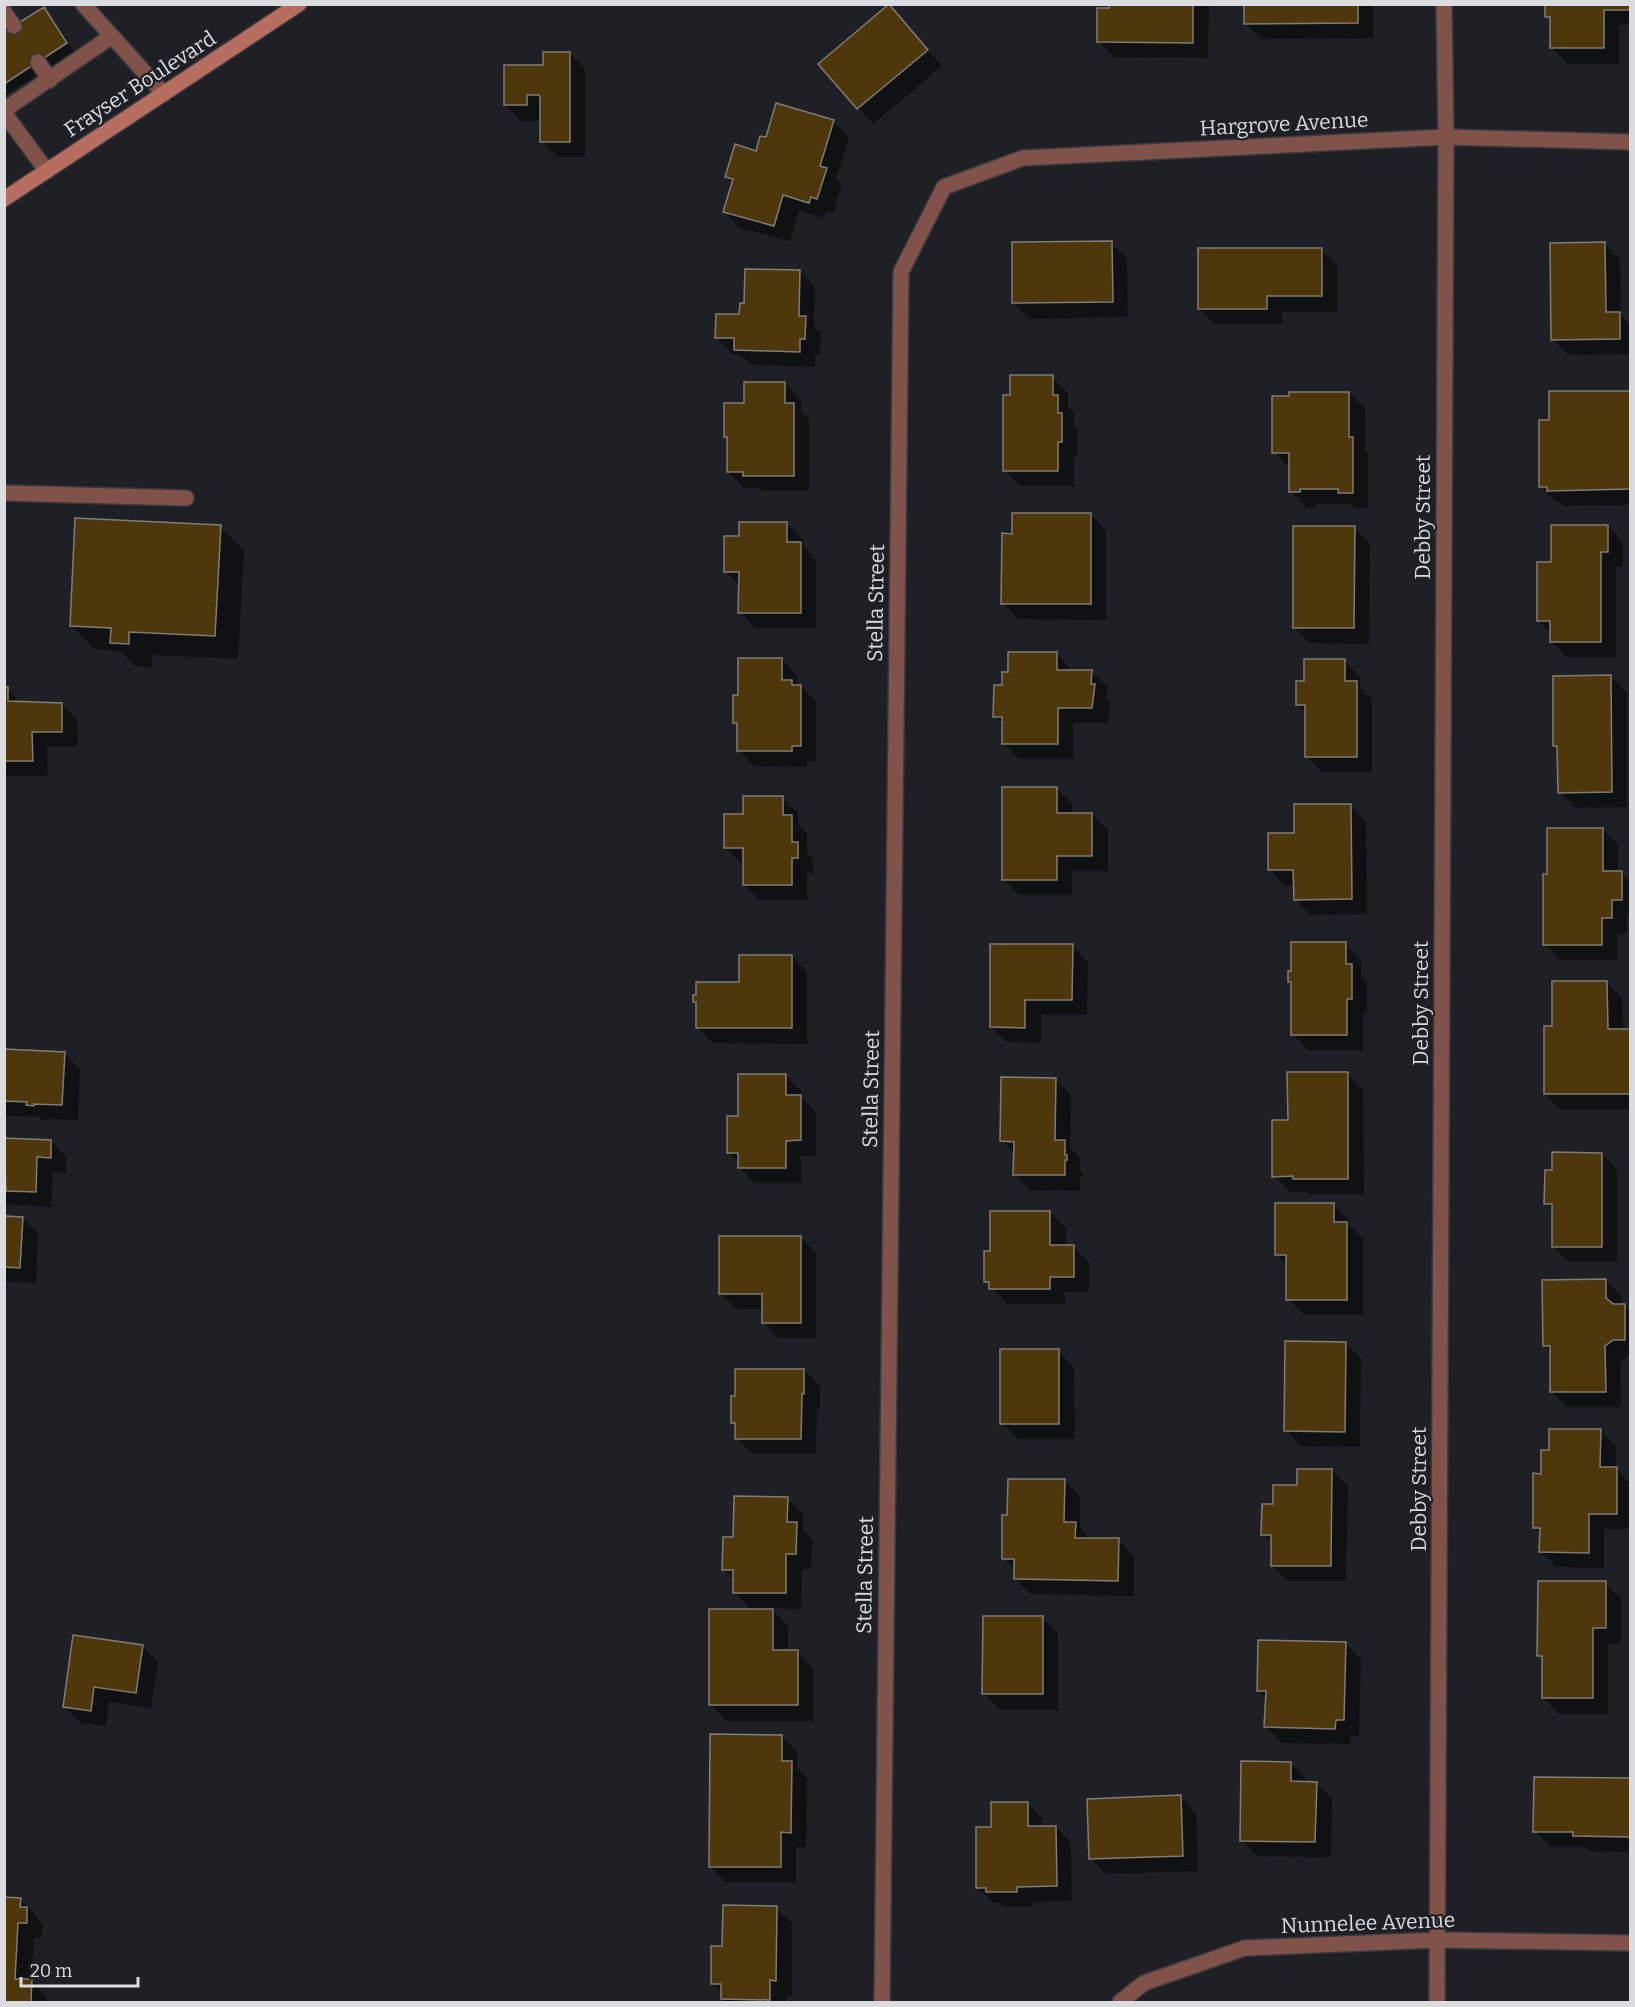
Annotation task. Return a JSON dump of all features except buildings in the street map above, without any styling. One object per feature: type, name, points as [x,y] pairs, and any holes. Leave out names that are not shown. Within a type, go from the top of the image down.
[{"type":"main road","name":"Frayser Boulevard","points":[[4,199],[299,4]]},
{"type":"street","points":[[14,4],[4,11],[14,26]]},
{"type":"street","points":[[82,4],[164,94]]},
{"type":"street","name":"Debby Street","points":[[1437,2002],[1446,137],[1444,4]]},
{"type":"street","points":[[47,171],[4,112],[112,36]]},
{"type":"street","points":[[38,62],[50,80]]},
{"type":"street","name":"Hargrove Avenue","points":[[944,187],[1023,159],[1446,137],[1630,142]]},
{"type":"street","name":"Stella Street","points":[[882,2002],[901,272],[944,187]]},
{"type":"street","points":[[4,493],[186,498]]},
{"type":"street","name":"Nunnelee Avenue","points":[[1120,2002],[1144,1983],[1245,1948],[1438,1940],[1630,1943]]}]
